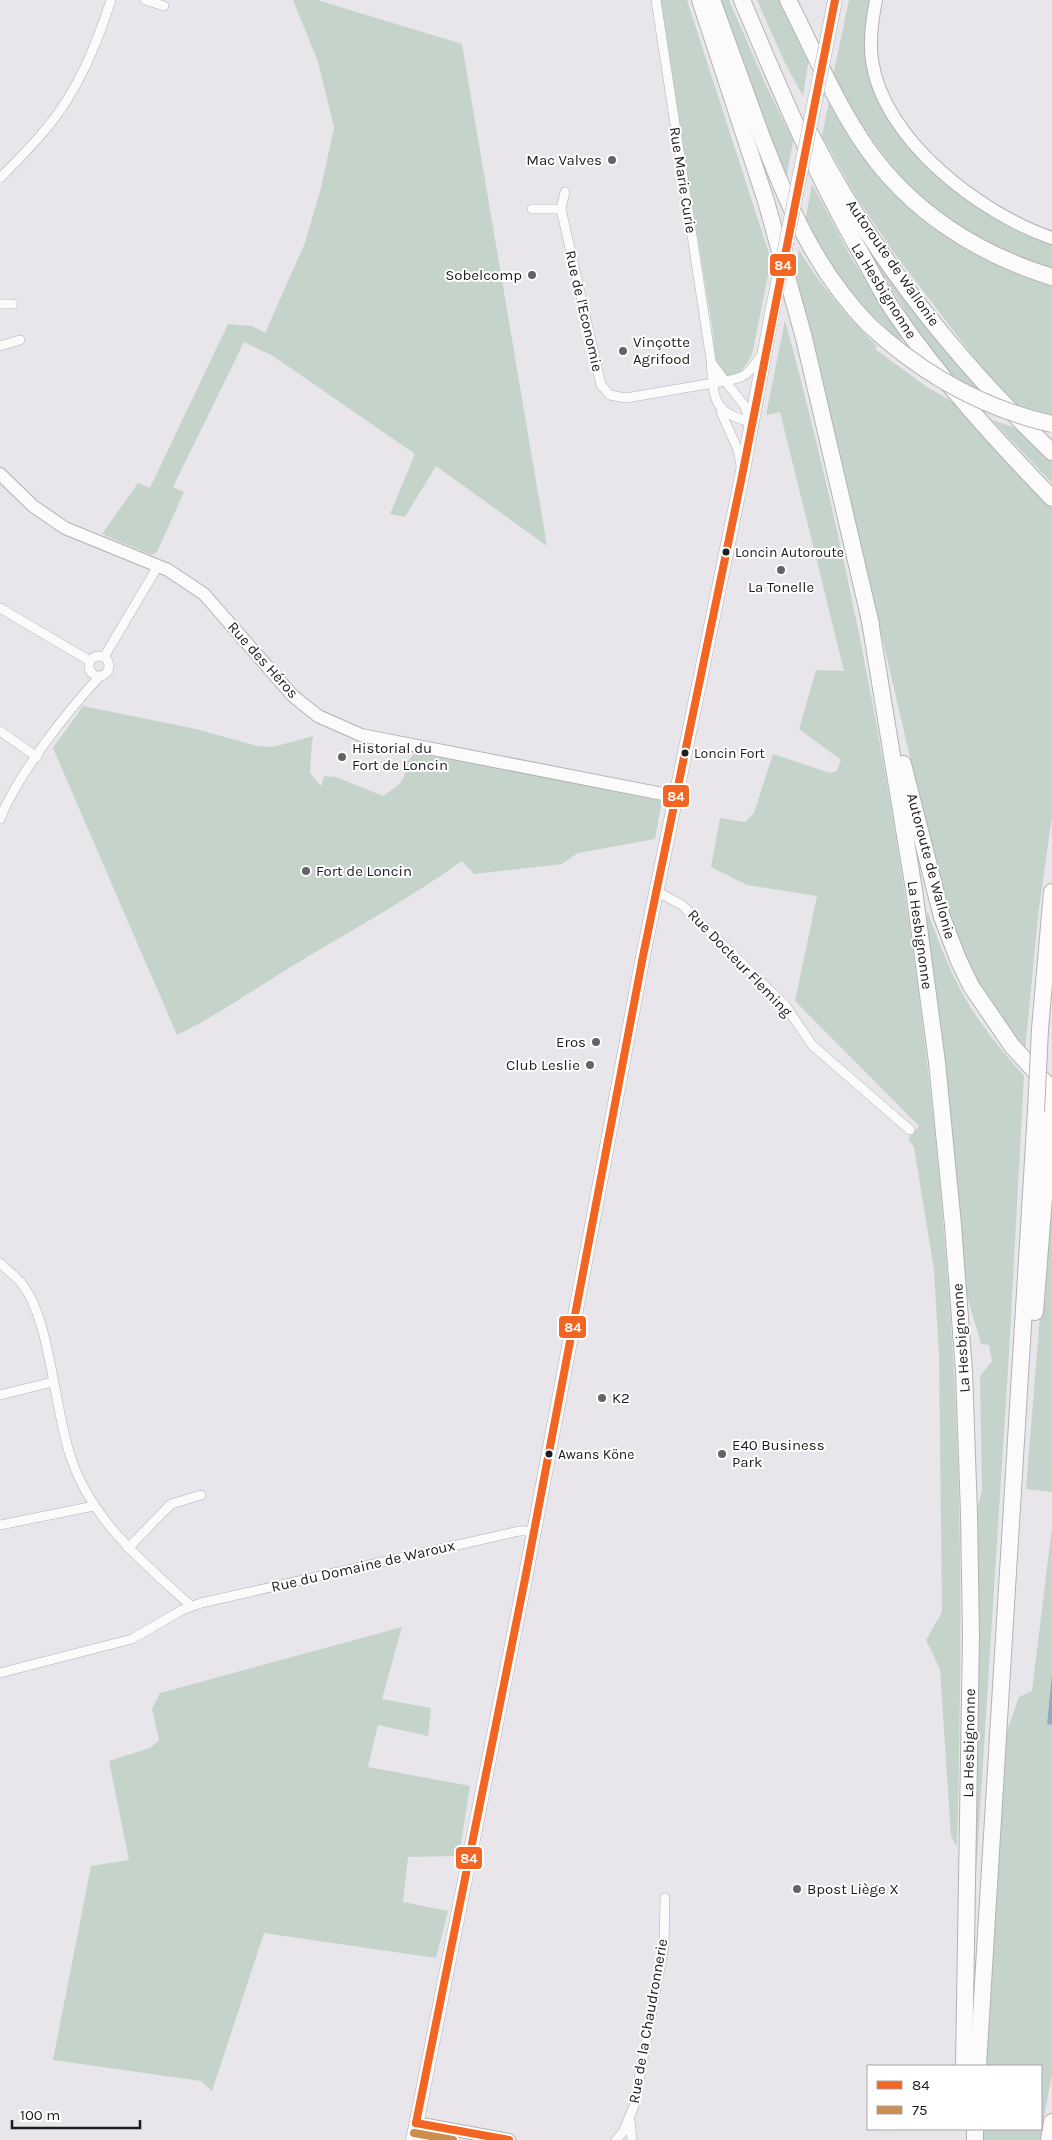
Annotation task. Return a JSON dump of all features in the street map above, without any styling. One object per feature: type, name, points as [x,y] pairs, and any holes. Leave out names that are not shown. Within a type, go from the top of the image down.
[{"type":"highway","points":[[700,0],[766,201],[804,338],[869,615]]},
{"type":"highway","points":[[712,0],[781,186],[806,241],[828,277],[868,325],[921,369],[950,386],[1009,413],[1052,424]]},
{"type":"highway","points":[[742,0],[764,53]]},
{"type":"highway","points":[[788,0],[844,111],[867,147],[892,179],[918,205],[970,242],[1020,267],[1052,277]]},
{"type":"highway","name":"Autoroute de Wallonie","points":[[764,53],[783,81],[820,153],[849,201],[918,302],[992,393],[1052,452]]},
{"type":"highway","name":"La Hesbignonne","points":[[764,53],[838,214],[892,308],[928,358],[968,407],[1052,498]]},
{"type":"highway","name":"Autoroute de Wallonie","points":[[869,615],[942,918],[958,959],[985,1008],[1012,1046],[1052,1090]]},
{"type":"highway","name":"La Hesbignonne","points":[[869,615],[914,890],[937,1062],[964,1371],[969,1514],[970,1636],[964,2065]]},
{"type":"highway","points":[[978,2065],[991,1820],[1010,1555],[1040,1029],[1052,892]]},
{"type":"highway","points":[[1010,1555],[1017,1536],[1052,1095]]},
{"type":"highway","points":[[1049,2140],[1052,2122]]},
{"type":"main road","points":[[413,2140],[534,1530],[643,956],[678,797],[834,0]]},
{"type":"street","points":[[0,177],[46,130],[66,100],[86,64],[111,0]]},
{"type":"street","points":[[145,0],[164,6]]},
{"type":"street","name":"Rue Marie Curie","points":[[656,0],[711,360],[713,384],[718,405],[738,450],[743,470]]},
{"type":"street","points":[[876,0],[870,32],[872,61],[879,88],[900,125],[914,144],[939,169],[969,194],[1009,219],[1052,238]]},
{"type":"street","name":"Rue de l'Economie","points":[[565,192],[561,209],[601,385],[610,395],[626,398],[725,382],[747,376],[765,351]]},
{"type":"street","points":[[532,209],[561,209]]},
{"type":"street","points":[[0,304],[13,304]]},
{"type":"street","points":[[0,346],[20,340]]},
{"type":"street","points":[[711,360],[717,373],[744,405],[751,422]]},
{"type":"street","points":[[718,405],[731,417],[751,422]]},
{"type":"street","name":"Rue des Héros","points":[[0,474],[34,506],[65,528],[158,566],[204,594],[293,696],[318,716],[362,735],[678,797]]},
{"type":"street","points":[[104,657],[158,566]]},
{"type":"street","points":[[0,608],[90,661]]},
{"type":"street","points":[[0,819],[8,800],[79,699],[99,677],[105,675],[109,670],[109,662],[104,657],[96,656],[90,661]]},
{"type":"street","points":[[90,661],[90,672],[99,677]]},
{"type":"street","points":[[0,731],[37,757]]},
{"type":"street","name":"Rue Docteur Fleming","points":[[658,892],[682,905],[785,1005],[812,1045],[910,1130]]},
{"type":"street","points":[[0,1263],[22,1284],[39,1316],[71,1459],[94,1506],[128,1548],[191,1606]]},
{"type":"street","points":[[0,1395],[53,1382]]},
{"type":"street","points":[[128,1548],[171,1504],[201,1494]]},
{"type":"street","points":[[0,1526],[94,1506]]},
{"type":"street","name":"Rue du Domaine de Waroux","points":[[0,1673],[132,1638],[191,1606],[519,1531],[534,1530]]},
{"type":"street","name":"Rue de la Chaudronnerie","points":[[616,2140],[623,2132],[638,2089],[663,1956],[665,1898]]},
{"type":"street","points":[[629,2117],[632,2140]]},
{"type":"street","points":[[416,2123],[509,2140]]},
{"type":"shaded area","points":[[293,0],[317,0],[462,44],[547,546],[436,466],[405,517],[390,514],[415,454],[273,356],[244,342],[173,487],[184,492],[157,552],[151,555],[102,534],[138,483],[150,488],[228,324],[252,326],[265,333],[305,243],[321,188],[334,127],[318,62]]},
{"type":"shaded area","points":[[659,0],[687,0],[771,260],[752,355],[739,375],[723,376],[715,364],[713,332]]},
{"type":"shaded area","points":[[718,0],[729,0],[793,141],[786,180]]},
{"type":"shaded area","points":[[757,0],[779,0],[809,58],[803,96],[785,63]]},
{"type":"shaded area","points":[[849,0],[872,0],[867,28],[885,111],[978,206],[1031,236],[1052,244],[1052,269],[1012,254],[978,237],[948,218],[921,197],[876,145],[854,113],[833,76]]},
{"type":"shaded area","points":[[829,101],[850,136],[872,167],[895,194],[920,218],[948,239],[979,257],[1052,286],[1052,415],[1018,406],[982,368],[894,253],[857,198],[822,136]]},
{"type":"shaded area","points":[[812,184],[852,259],[903,339],[899,340],[868,311],[847,287],[844,288],[804,227]]},
{"type":"shaded area","points":[[799,250],[835,300],[877,346],[875,349],[927,387],[955,403],[1052,506],[1052,816],[1038,916],[1025,1052],[1002,1025],[957,947],[943,899],[843,469],[794,276]]},
{"type":"shaded area","points":[[872,251],[903,296],[980,391],[956,380],[915,327],[872,257]]},
{"type":"shaded area","points":[[785,320],[818,449],[848,580],[874,711],[897,843],[916,975],[932,1108],[945,1241],[954,1374],[959,1492],[960,1611],[957,1847],[951,1836],[940,1669],[926,1640],[942,1612],[939,1355],[934,1270],[914,1147],[908,1139],[919,1126],[795,1001],[817,896],[747,885],[711,867],[720,818],[745,822],[754,813],[773,754],[830,773],[837,771],[841,760],[799,729],[816,670],[844,671],[780,412],[766,415]]},
{"type":"shaded area","points":[[992,420],[1019,429],[1052,461],[1052,483]]},
{"type":"shaded area","points":[[83,706],[196,729],[257,746],[273,747],[313,736],[310,773],[321,786],[324,776],[336,777],[383,796],[400,783],[405,775],[405,764],[420,747],[662,801],[655,839],[578,853],[562,864],[474,874],[462,861],[400,902],[177,1035],[53,748]]},
{"type":"shaded area","points":[[927,911],[949,965],[970,1007],[992,1038],[1024,1076],[1009,1353],[975,1889],[972,1889],[975,1518],[982,1490],[980,1376],[992,1361],[989,1345],[981,1344],[965,1289],[927,935]]},
{"type":"shaded area","points":[[1052,1167],[1052,1492],[1026,1489]]},
{"type":"shaded area","points":[[1052,1527],[1052,1672],[1047,1724],[1052,1725],[1052,2073],[1042,2129],[1042,2065],[985,2065],[1006,1734],[1019,1697],[1032,1691]]},
{"type":"shaded area","points":[[402,1627],[382,1699],[431,1708],[428,1736],[378,1725],[368,1767],[470,1786],[459,1856],[408,1857],[403,1902],[448,1911],[436,1958],[264,1933],[212,2091],[201,2081],[53,2060],[91,1866],[129,1860],[109,1761],[150,1748],[159,1740],[152,1709],[160,1693]]},
{"type":"shaded area","points":[[983,2130],[1042,2130],[1040,2140],[983,2140]]},
{"type":"water","points":[[1052,1672],[1052,1725],[1047,1724]]},
{"type":"transit line","name":"84","points":[[416,2123],[525,1579],[643,956],[742,476],[835,0]]},
{"type":"transit line","name":"84","points":[[416,2123],[509,2140]]},
{"type":"transit line","name":"75","points":[[414,2133],[453,2140]]},
{"type":"place","name":"Mac Valves","points":[[612,160]]},
{"type":"place","name":"Sobelcomp","points":[[532,275]]},
{"type":"place","name":"Vinçotte Agrifood","points":[[623,351]]},
{"type":"place","name":"Loncin Autoroute","points":[[726,552]]},
{"type":"place","name":"La Tonelle","points":[[781,570]]},
{"type":"place","name":"Loncin Fort","points":[[685,753]]},
{"type":"place","name":"Historial du Fort de Loncin","points":[[342,757]]},
{"type":"place","name":"Fort de Loncin","points":[[306,871]]},
{"type":"place","name":"Eros","points":[[596,1042]]},
{"type":"place","name":"Club Leslie","points":[[590,1065]]},
{"type":"place","name":"K2","points":[[602,1398]]},
{"type":"place","name":"Awans Köne","points":[[549,1454]]},
{"type":"place","name":"E40 Business Park","points":[[722,1454]]},
{"type":"place","name":"Bpost Liège X","points":[[797,1889]]}]
